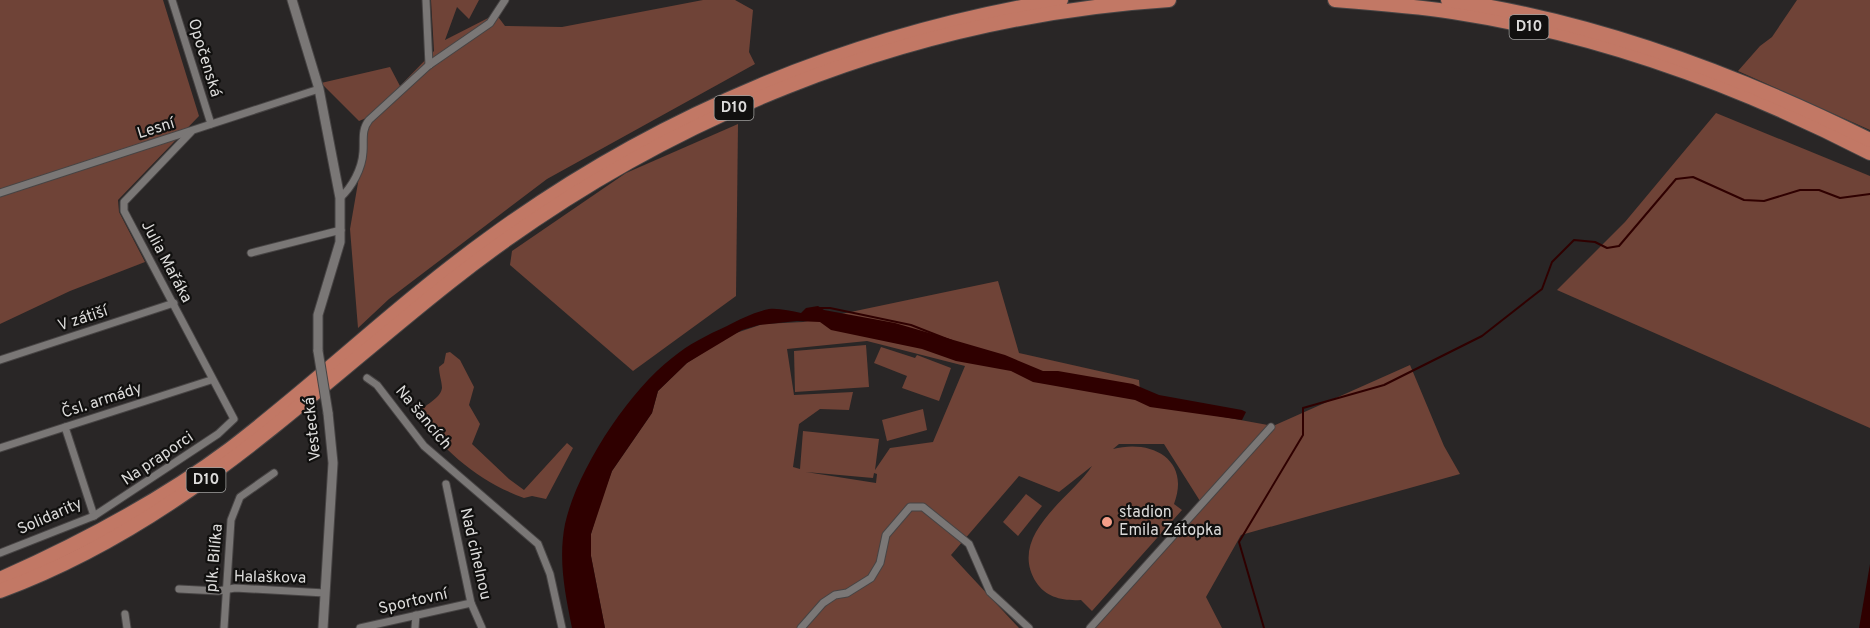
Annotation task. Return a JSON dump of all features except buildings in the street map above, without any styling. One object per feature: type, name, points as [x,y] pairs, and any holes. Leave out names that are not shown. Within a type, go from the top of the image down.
[{"type":"highway","name":"D10","points":[[402,314],[486,240],[568,184],[700,111],[800,68],[886,39],[976,16],[1061,0]]},
{"type":"highway","name":"D10","points":[[0,579],[80,542],[159,497],[229,449],[402,314],[493,248],[576,192],[665,141],[752,100],[825,72],[909,44],[1012,20],[1113,4],[1168,0]]},
{"type":"highway","name":"D10","points":[[1335,0],[1454,12],[1529,27],[1778,96],[1870,140]]},
{"type":"highway","name":"D10","points":[[1448,0],[1537,16],[1604,33],[1717,78],[1870,153]]},
{"type":"highway","name":"D10","points":[[0,591],[86,553],[168,507],[267,435],[387,326]]},
{"type":"street","name":"Opočenská","points":[[172,0],[211,124]]},
{"type":"street","name":"Vestecká","points":[[292,0],[319,89],[340,198],[341,230],[336,260],[318,315],[318,351],[333,463],[323,628]]},
{"type":"street","points":[[426,0],[429,65]]},
{"type":"street","points":[[340,198],[351,187],[363,154],[365,124],[429,65],[490,23],[505,0]]},
{"type":"street","name":"Lesní","points":[[0,194],[319,89]]},
{"type":"street","name":"Julia Mařáka","points":[[191,132],[124,202],[124,211],[234,419]]},
{"type":"street","points":[[171,138],[176,149]]},
{"type":"street","points":[[251,253],[341,230]]},
{"type":"street","name":"V zátiší","points":[[0,360],[174,303]]},
{"type":"street","name":"Na šancích","points":[[367,378],[377,385],[424,446],[538,544],[550,574],[562,628]]},
{"type":"street","name":"Čsl. armády","points":[[0,448],[212,380]]},
{"type":"street","name":"Na praporci","points":[[94,516],[219,434],[234,419]]},
{"type":"street","name":"Solidarity","points":[[0,553],[94,516],[65,427]]},
{"type":"street","points":[[1090,628],[1271,427]]},
{"type":"street","name":"plk. Bilíka","points":[[224,628],[231,520],[240,497],[274,473]]},
{"type":"street","name":"Nad cihelnou","points":[[446,484],[471,603],[482,628]]},
{"type":"street","points":[[801,628],[823,603],[835,595],[847,593],[871,578],[880,563],[886,535],[910,507],[916,506],[923,507],[969,544],[990,592],[1029,628]]},
{"type":"street","name":"Halaškova","points":[[178,589],[226,590],[235,588],[325,592]]},
{"type":"street","name":"Sportovní","points":[[360,628],[471,603]]},
{"type":"street","points":[[125,614],[128,628]]},
{"type":"street","points":[[416,615],[416,628]]},
{"type":"shaded area","points":[[0,0],[163,0],[199,116],[118,200],[119,212],[145,262],[70,291],[0,324]]},
{"type":"shaded area","points":[[431,0],[479,0],[469,19],[457,7],[445,40],[496,14],[505,26],[562,27],[703,0],[735,0],[753,10],[749,52],[755,64],[547,179],[389,299],[358,328],[350,229],[368,125],[378,113],[359,121],[321,83],[390,67],[400,86],[434,51]]},
{"type":"shaded area","points":[[1797,0],[1870,0],[1870,130],[1738,71],[1760,46],[1772,37]]},
{"type":"shaded area","points":[[1716,113],[1870,176],[1870,428],[1557,290],[1625,222]]},
{"type":"shaded area","points":[[738,124],[736,296],[633,371],[510,265],[512,251],[626,173]]},
{"type":"shaded area","points":[[998,281],[1019,353],[1139,380],[1141,402],[1273,426],[1410,365],[1444,446],[1460,474],[1241,535],[1206,597],[1222,628],[1091,628],[1200,501],[1164,444],[1119,444],[1113,449],[1141,447],[1153,450],[1172,464],[1177,475],[1178,488],[1174,504],[1182,510],[1092,611],[1081,600],[1062,599],[1045,592],[1036,582],[1029,565],[1030,549],[1035,533],[1045,518],[1092,466],[1059,492],[1019,476],[951,555],[1019,628],[605,628],[591,556],[591,534],[612,471],[652,413],[658,391],[687,363],[730,335],[763,324],[803,322]],"holes":[[[867,341],[965,366],[933,442],[890,448],[875,470],[879,439],[803,431],[800,469],[793,467],[799,424],[820,409],[849,410],[853,392],[794,395],[787,349]],[[806,472],[873,478],[874,473],[877,474],[876,483]]]},
{"type":"shaded area","points":[[818,306],[824,310],[895,323],[1005,355],[1043,371],[1058,371],[1133,384],[1159,395],[1246,412],[1242,420],[1150,407],[1135,400],[1033,382],[1011,371],[956,361],[922,349],[831,330],[820,322],[797,321],[759,325],[742,330],[687,363],[658,391],[652,413],[612,471],[591,534],[591,556],[605,628],[572,628],[562,563],[565,524],[581,480],[606,433],[622,411],[655,373],[678,353],[705,336],[763,310],[777,309],[801,313],[806,308]]},
{"type":"shaded area","points":[[866,345],[869,387],[795,392],[794,351]]},
{"type":"shaded area","points":[[881,347],[915,358],[917,355],[951,368],[939,401],[902,388],[907,376],[874,363]]},
{"type":"shaded area","points":[[450,352],[460,360],[474,387],[469,405],[480,424],[472,444],[509,479],[524,490],[567,443],[573,448],[546,499],[532,496],[524,498],[508,492],[479,475],[439,441],[418,414],[441,392],[439,367],[444,363],[446,353]]},
{"type":"shaded area","points":[[923,409],[927,430],[887,441],[882,420]]},
{"type":"shaded area","points":[[1026,494],[1042,506],[1018,536],[1003,522]]},
{"type":"shaded area","points":[[1870,564],[1870,628],[1859,628]]},
{"type":"waterway","points":[[1264,628],[1239,542],[1303,435],[1303,408],[1384,385],[1482,336],[1542,289],[1552,262],[1574,240],[1595,242],[1607,248],[1619,246],[1676,179],[1693,177],[1744,200],[1764,201],[1800,190],[1819,190],[1840,198],[1870,194]]},
{"type":"waterway","points":[[818,308],[830,308],[911,325],[952,341]]},
{"type":"place","name":"stadion Emila Zátopka","points":[[1107,522]]}]
